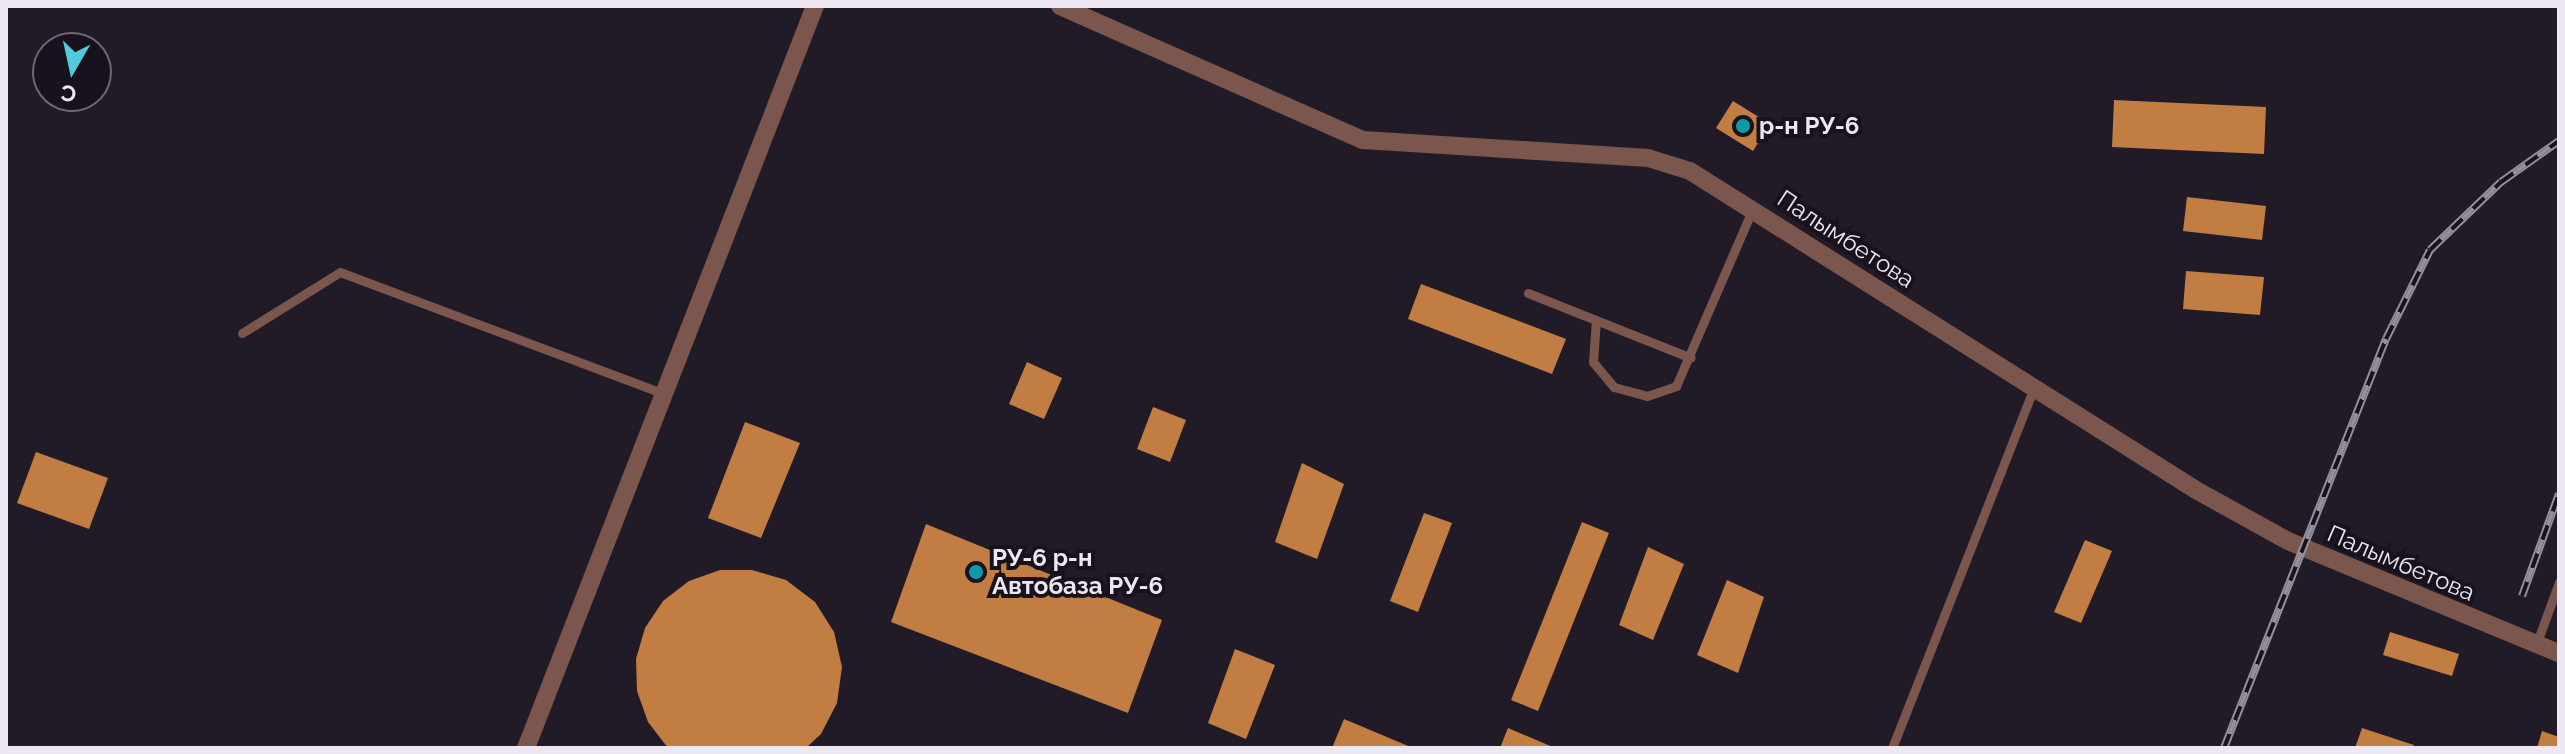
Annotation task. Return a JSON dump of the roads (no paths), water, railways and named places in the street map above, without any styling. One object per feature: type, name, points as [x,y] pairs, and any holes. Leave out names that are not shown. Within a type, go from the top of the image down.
[{"type":"street","points":[[526,748],[815,6]]},
{"type":"street","name":"Палымбетова","points":[[1060,6],[1363,140],[1648,158],[1690,171],[2196,490],[2288,541],[2559,653]]},
{"type":"lane","points":[[1596,320],[1593,362],[1614,387],[1647,396],[1663,395],[1676,386],[1691,358],[1753,208]]},
{"type":"lane","points":[[242,333],[340,272],[662,393]]},
{"type":"lane","points":[[1528,293],[1691,358]]},
{"type":"lane","points":[[1892,748],[2034,387]]},
{"type":"lane","points":[[2536,645],[2559,582]]},
{"type":"railway","points":[[2224,748],[2386,339],[2430,250],[2501,182],[2559,141]]},
{"type":"railway","points":[[2522,596],[2559,494]]},
{"type":"place","name":"р-н РУ-6","points":[[1743,126]]},
{"type":"place","name":"РУ-6 р-н Автобаза РУ-6","points":[[976,572]]}]
